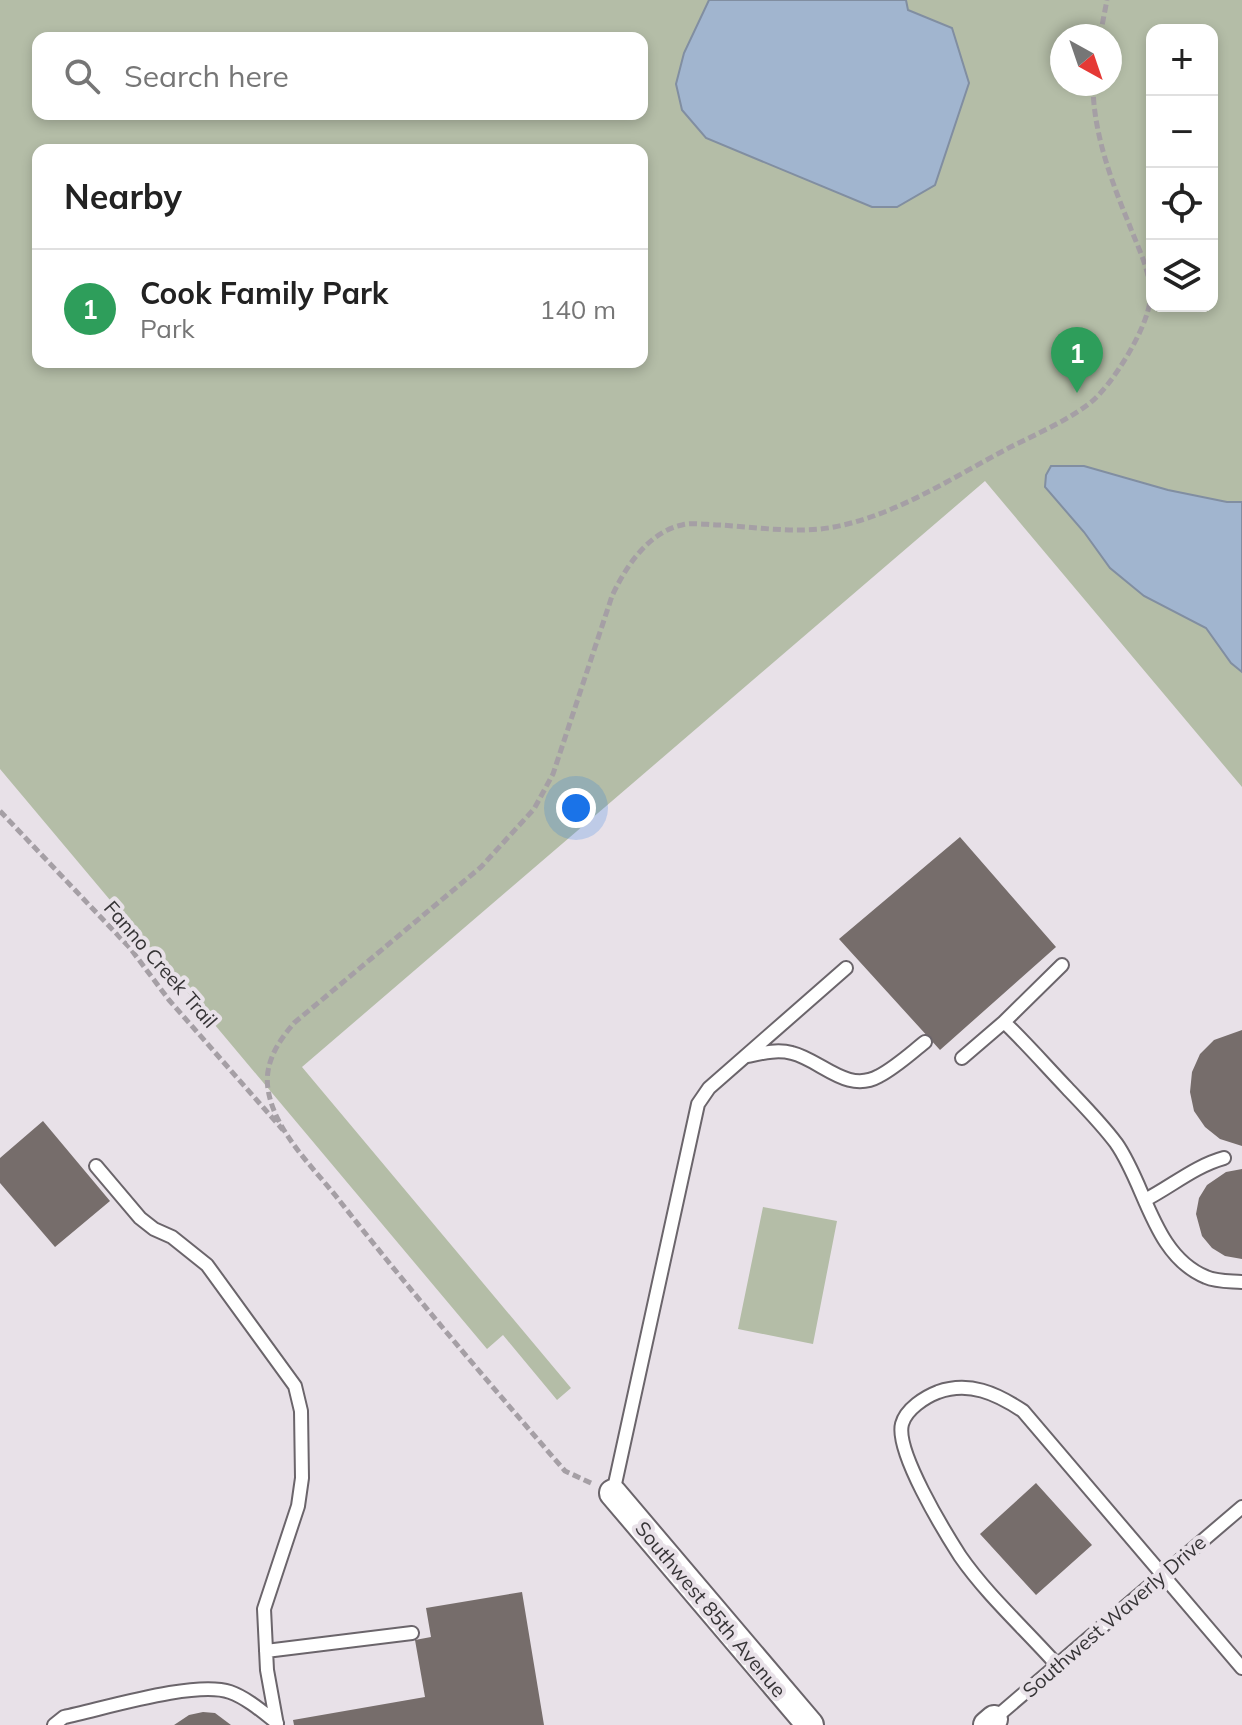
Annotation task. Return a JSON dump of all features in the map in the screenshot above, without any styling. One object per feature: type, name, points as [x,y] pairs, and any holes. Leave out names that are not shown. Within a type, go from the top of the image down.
[{"type":"street","name":"Southwest 85th Avenue","points":[[613,1493],[810,1725]]},
{"type":"lane","points":[[962,1058],[1062,965]]},
{"type":"lane","points":[[613,1493],[692,1120],[698,1104],[709,1088],[846,968]]},
{"type":"lane","points":[[1004,1022],[1100,1122],[1126,1158],[1155,1225],[1193,1271],[1209,1279],[1242,1282]]},
{"type":"lane","points":[[745,1056],[777,1051],[793,1053],[844,1079],[861,1081],[878,1077],[925,1042]]},
{"type":"lane","points":[[1145,1200],[1205,1163],[1224,1158]]},
{"type":"lane","points":[[96,1166],[140,1218],[172,1237],[207,1265],[295,1386],[301,1411],[302,1478],[298,1506],[264,1609],[266,1651],[277,1724]]},
{"type":"lane","points":[[1057,1665],[960,1555],[911,1469],[903,1446],[902,1423],[913,1407],[932,1394],[950,1388],[988,1391],[1023,1411],[1242,1668]]},
{"type":"lane","name":"Southwest Waverly Drive","points":[[990,1722],[1242,1507]]},
{"type":"lane","points":[[266,1651],[412,1633]]},
{"type":"lane","points":[[54,1725],[64,1717],[195,1688],[233,1693],[277,1724]]},
{"type":"path","points":[[1102,24],[1107,0]]},
{"type":"path","points":[[613,1493],[565,1471],[402,1281],[293,1143],[276,1113],[268,1089],[271,1056],[294,1023],[481,867],[534,809],[553,774],[612,596],[624,570],[642,549],[681,525],[807,530],[866,519],[915,499],[1065,420],[1104,389],[1145,320],[1150,300],[1149,278],[1109,170],[1098,131],[1093,96]]},
{"type":"path","name":"Fanno Creek Trail","points":[[0,811],[130,948],[169,1000],[293,1143]]},
{"type":"green space","points":[[0,0],[1242,0],[1242,787],[985,481],[302,1067],[571,1388],[557,1400],[503,1335],[487,1349],[0,769]]},
{"type":"green space","points":[[763,1207],[837,1221],[813,1344],[738,1329]]},
{"type":"water","points":[[709,0],[906,0],[908,10],[952,28],[969,83],[935,185],[897,207],[872,207],[706,138],[682,110],[676,84],[684,53]]},
{"type":"water","points":[[1051,466],[1084,466],[1168,490],[1227,502],[1242,502],[1242,672],[1231,663],[1206,628],[1144,596],[1110,568],[1045,487]]},
{"type":"building","points":[[960,837],[1056,947],[940,1050],[839,939]]},
{"type":"building","points":[[1242,1030],[1242,1146],[1220,1139],[1205,1127],[1194,1111],[1190,1092],[1192,1072],[1200,1054],[1214,1040]]},
{"type":"building","points":[[43,1121],[110,1201],[55,1247],[0,1183],[0,1158]]},
{"type":"building","points":[[1242,1169],[1242,1259],[1225,1256],[1212,1248],[1202,1236],[1196,1214],[1199,1198],[1207,1185],[1226,1172]]},
{"type":"building","points":[[1036,1483],[1092,1545],[1036,1595],[980,1534]]},
{"type":"building","points":[[522,1592],[544,1725],[294,1725],[293,1720],[425,1697],[415,1640],[431,1637],[426,1608]]},
{"type":"building","points":[[215,1713],[231,1725],[174,1725],[189,1715]]},
{"type":"place","name":"Cook Family Park","points":[[1077,393]]}]
